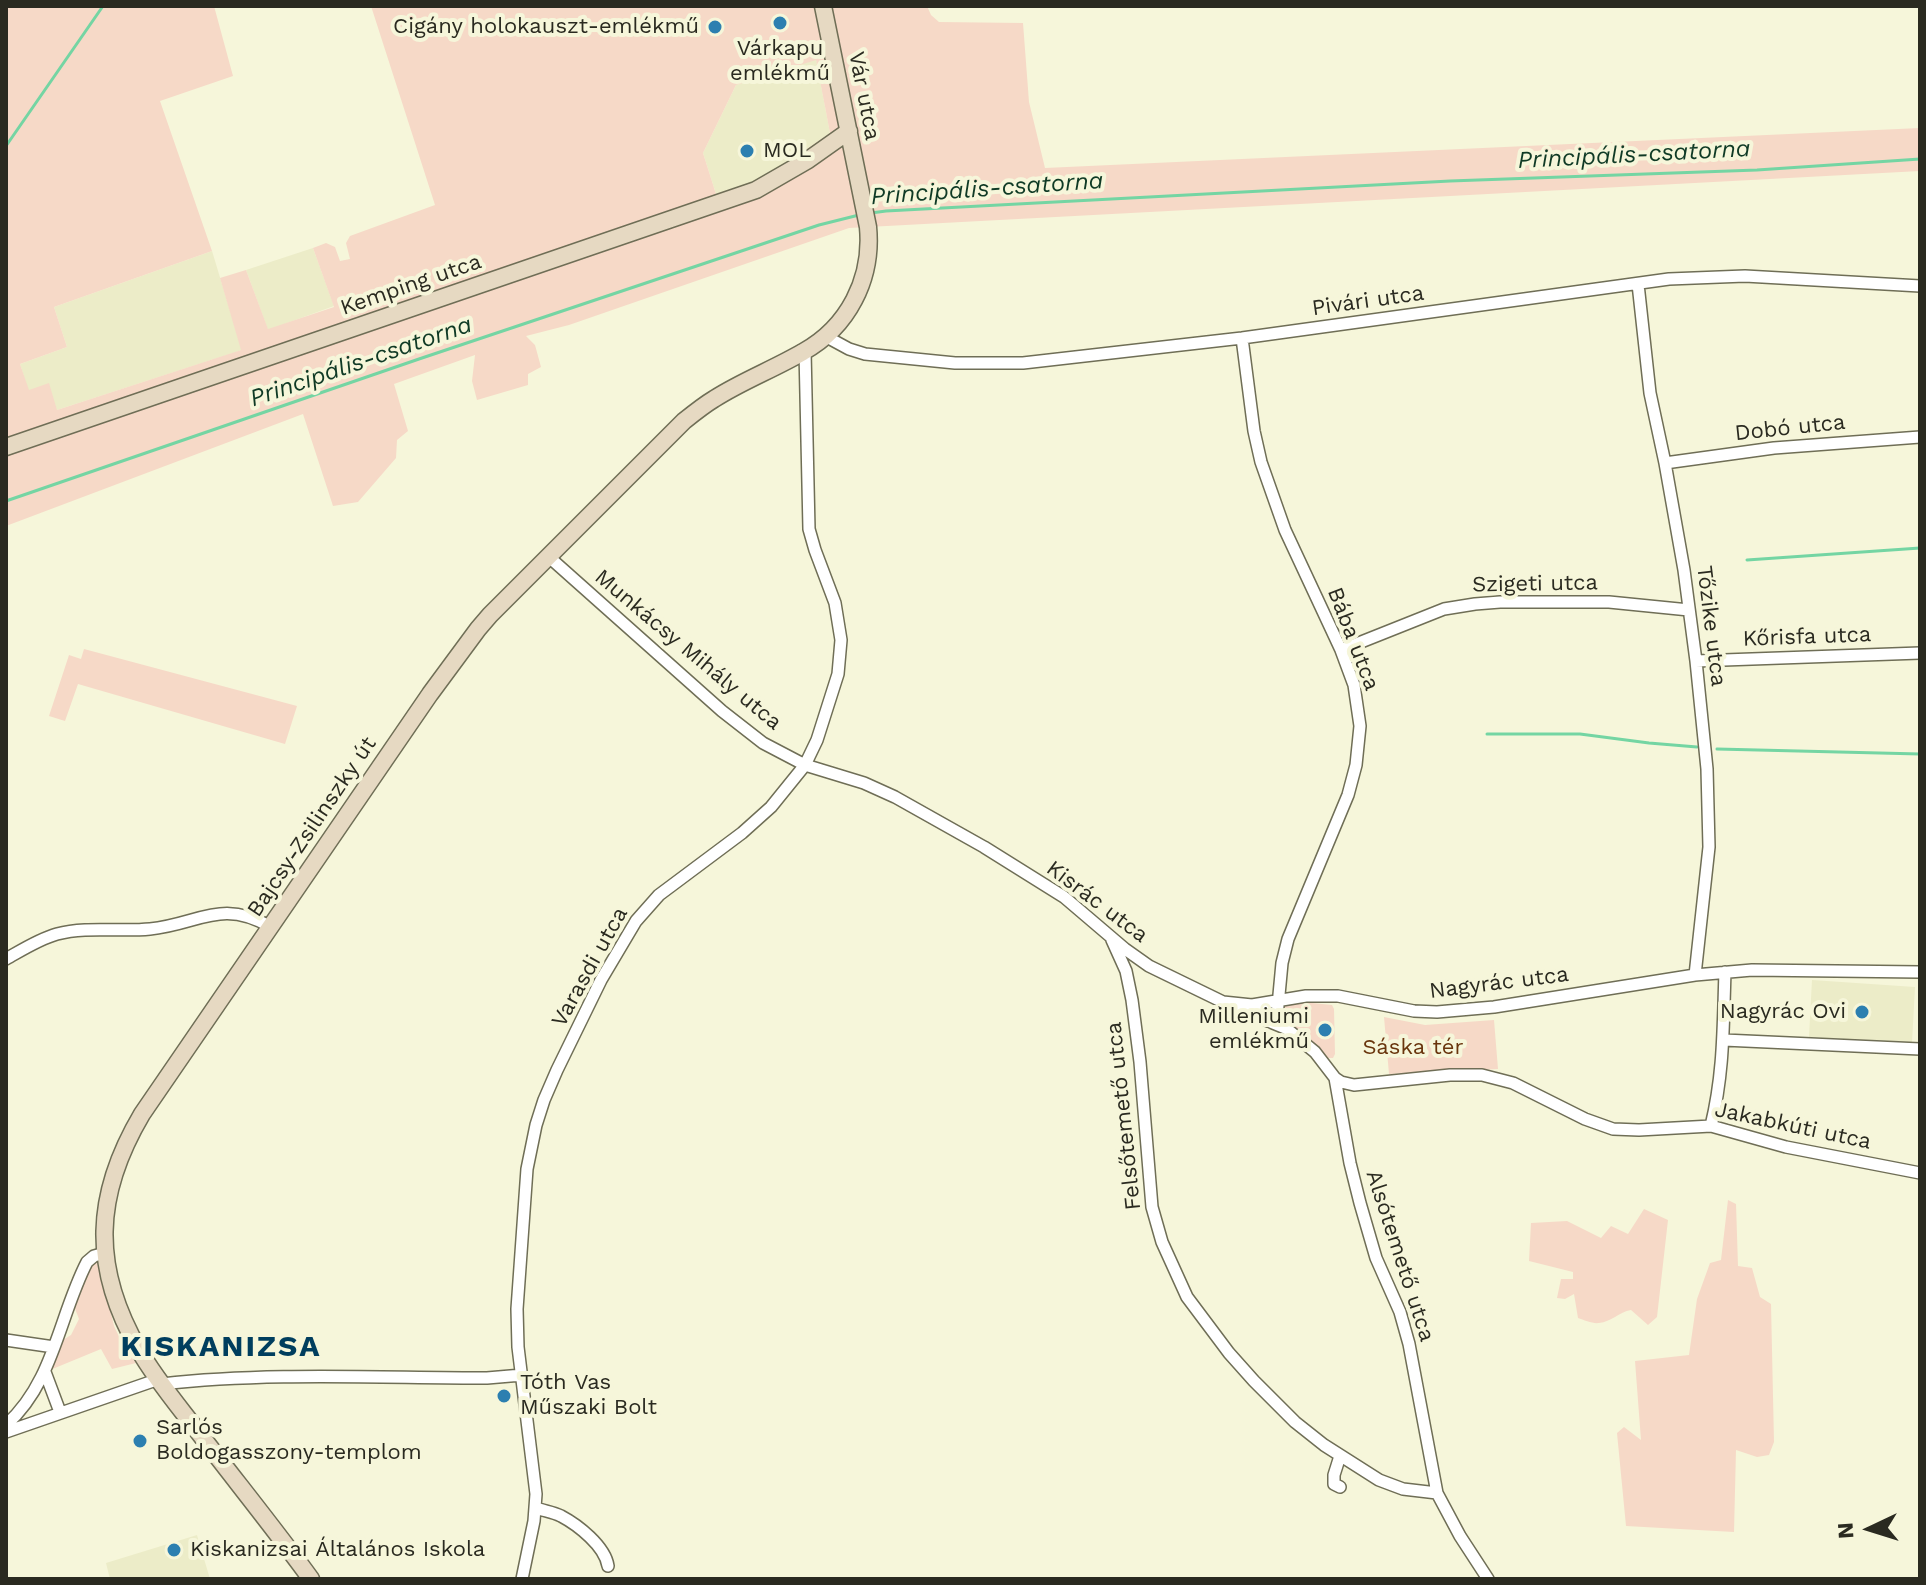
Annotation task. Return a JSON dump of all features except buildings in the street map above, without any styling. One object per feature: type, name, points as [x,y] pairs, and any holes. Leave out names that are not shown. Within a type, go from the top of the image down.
[{"type":"street","name":"Vár utca","points":[[823,6],[862,196]]},
{"type":"street","name":"Kemping utca","points":[[6,447],[756,190],[849,131]]},
{"type":"street","name":"Bajcsy-Zsilinszky út","points":[[311,1579],[160,1382],[138,1349],[122,1314],[111,1284],[104,1226],[119,1159],[142,1114],[430,694],[478,629],[684,421],[716,397],[805,351],[825,336],[846,313],[860,289],[867,262],[868,227],[862,196]]},
{"type":"street","name":"Pivári utca","points":[[825,336],[865,354],[980,364],[1067,359],[1242,338],[1669,279],[1745,276],[1920,286]]},
{"type":"street","name":"Tőzike utca","points":[[1638,284],[1650,393],[1679,537],[1707,769],[1709,815],[1706,879],[1695,975]]},
{"type":"street","name":"Bába utca","points":[[1242,338],[1261,462],[1285,530],[1341,650],[1354,685],[1359,713],[1358,754],[1348,795],[1288,939],[1278,1000]]},
{"type":"street","name":"Varasdi utca","points":[[522,1579],[536,1508],[518,1347],[517,1309],[527,1169],[544,1100],[623,940],[659,895],[756,821],[781,796],[805,765],[817,740],[838,674],[841,640],[835,603],[809,529],[805,351]]},
{"type":"street","name":"Dobó utca","points":[[1665,463],[1774,448],[1920,437]]},
{"type":"street","name":"Munkácsy Mihály utca","points":[[549,557],[722,711],[774,749],[805,765]]},
{"type":"street","name":"Szigeti utca","points":[[1341,650],[1444,609],[1475,604],[1609,602],[1689,610]]},
{"type":"street","name":"Kőrisfa utca","points":[[1696,661],[1920,653]]},
{"type":"street","name":"Kisrác utca","points":[[805,765],[864,783],[895,797],[984,847],[1064,897],[1149,966],[1223,1002],[1252,1005],[1278,1000]]},
{"type":"street","points":[[6,959],[36,942],[60,933],[81,930],[154,929],[214,914],[245,915],[271,927]]},
{"type":"street","name":"Felsőtemető utca","points":[[1110,936],[1126,971],[1132,1000],[1152,1207],[1173,1269],[1187,1297],[1254,1381],[1295,1422],[1369,1475],[1392,1486],[1437,1493]]},
{"type":"street","name":"Nagyrác utca","points":[[1278,1000],[1338,996],[1405,1010],[1437,1012],[1494,1007],[1725,972],[1782,969],[1920,972]]},
{"type":"street","points":[[1711,1126],[1718,1098],[1724,1040],[1725,972]]},
{"type":"street","points":[[1278,1000],[1277,1016],[1287,1029],[1315,1052],[1335,1078]]},
{"type":"street","points":[[1223,1002],[1287,1029]]},
{"type":"street","points":[[1724,1040],[1920,1049]]},
{"type":"street","name":"Jakabkúti utca","points":[[1335,1078],[1354,1085],[1450,1075],[1482,1075],[1513,1083],[1585,1119],[1613,1129],[1711,1126],[1786,1147],[1920,1173]]},
{"type":"street","name":"Alsótemető utca","points":[[1335,1078],[1360,1203],[1376,1258],[1400,1312],[1409,1344],[1437,1493],[1488,1579]]},
{"type":"street","points":[[6,1425],[25,1406],[45,1372],[85,1266],[94,1256],[105,1253]]},
{"type":"street","points":[[6,1340],[54,1347]]},
{"type":"street","points":[[45,1372],[60,1412]]},
{"type":"street","points":[[6,1432],[160,1382],[522,1375]]},
{"type":"street","points":[[1340,1456],[1333,1478],[1334,1484],[1340,1487]]},
{"type":"street","points":[[536,1508],[559,1515],[571,1523],[604,1552],[608,1566]]},
{"type":"shaded area","points":[[816,59],[830,133],[766,177],[716,194],[703,153],[736,85]]},
{"type":"shaded area","points":[[313,248],[334,306],[268,330],[246,270]]},
{"type":"shaded area","points":[[212,251],[242,350],[57,410],[28,390],[20,364],[67,347],[54,307]]},
{"type":"shaded area","name":"Nagyrác Ovi","points":[[1812,980],[1915,987],[1912,1043],[1809,1037]]},
{"type":"shaded area","name":"Kiskanizsai Általános Iskola","points":[[197,1535],[210,1579],[110,1579],[106,1563]]},
{"type":"green space","points":[[6,6],[214,6],[233,76],[160,101],[212,251],[54,307],[67,347],[20,364],[29,390],[49,383],[57,410],[241,350],[220,278],[246,270],[268,329],[334,307],[313,248],[326,243],[335,247],[340,261],[350,259],[346,243],[350,236],[435,205],[371,6],[927,6],[939,22],[1023,23],[1029,102],[1045,168],[1920,128],[1920,171],[849,228],[569,325],[526,336],[535,345],[541,367],[528,374],[528,385],[477,400],[472,381],[475,355],[394,384],[408,431],[397,440],[396,458],[358,502],[333,506],[303,414],[6,526]],"holes":[[[816,60],[830,133],[766,177],[716,194],[703,153],[736,85]]]},
{"type":"green space","points":[[84,649],[297,706],[285,744],[78,684],[65,721],[49,716],[69,655],[81,659]]},
{"type":"green space","name":"Sáska tér","points":[[1290,1003],[1332,1005],[1333,1058],[1327,1058],[1286,1022],[1282,1012]]},
{"type":"green space","name":"Sáska tér","points":[[1384,1017],[1425,1025],[1494,1020],[1498,1069],[1389,1074]]},
{"type":"green space","points":[[1728,1200],[1736,1204],[1738,1266],[1752,1268],[1760,1297],[1771,1304],[1774,1442],[1769,1455],[1757,1457],[1736,1450],[1734,1532],[1626,1526],[1617,1433],[1624,1427],[1641,1440],[1635,1361],[1689,1355],[1697,1299],[1710,1263],[1721,1260]]},
{"type":"green space","points":[[1644,1209],[1668,1220],[1657,1317],[1648,1325],[1631,1310],[1599,1323],[1578,1318],[1574,1294],[1565,1299],[1557,1298],[1561,1279],[1573,1279],[1573,1272],[1529,1261],[1531,1223],[1567,1221],[1601,1238],[1611,1226],[1628,1234]]},
{"type":"green space","points":[[99,1262],[114,1326],[128,1356],[136,1363],[112,1369],[101,1349],[50,1370],[58,1343],[71,1335],[79,1319],[74,1306],[89,1267]]},
{"type":"waterway","points":[[6,146],[103,6]]},
{"type":"waterway","name":"Principális-csatorna","points":[[871,213],[1450,181],[1757,170],[1920,159]]},
{"type":"waterway","name":"Principális-csatorna","points":[[6,501],[419,359],[819,225],[859,215]]},
{"type":"waterway","points":[[1747,560],[1920,548]]},
{"type":"waterway","points":[[1487,734],[1580,734],[1697,747]]},
{"type":"waterway","points":[[1717,749],[1920,754]]},
{"type":"place","name":"Várkapu emlékmű","points":[[780,23]]},
{"type":"place","name":"Cigány holokauszt-emlékmű","points":[[715,27]]},
{"type":"place","name":"MOL","points":[[747,151]]},
{"type":"place","name":"Nagyrác Ovi","points":[[1862,1012]]},
{"type":"place","name":"Milleniumi emlékmű","points":[[1325,1030]]},
{"type":"place","name":"Tóth Vas Műszaki Bolt","points":[[504,1396]]},
{"type":"place","name":"Sarlós Boldogasszony-templom","points":[[140,1441]]},
{"type":"place","name":"Kiskanizsai Általános Iskola","points":[[174,1550]]},
{"type":"district","name":"KISKANIZSA","points":[[221,1347]]}]
